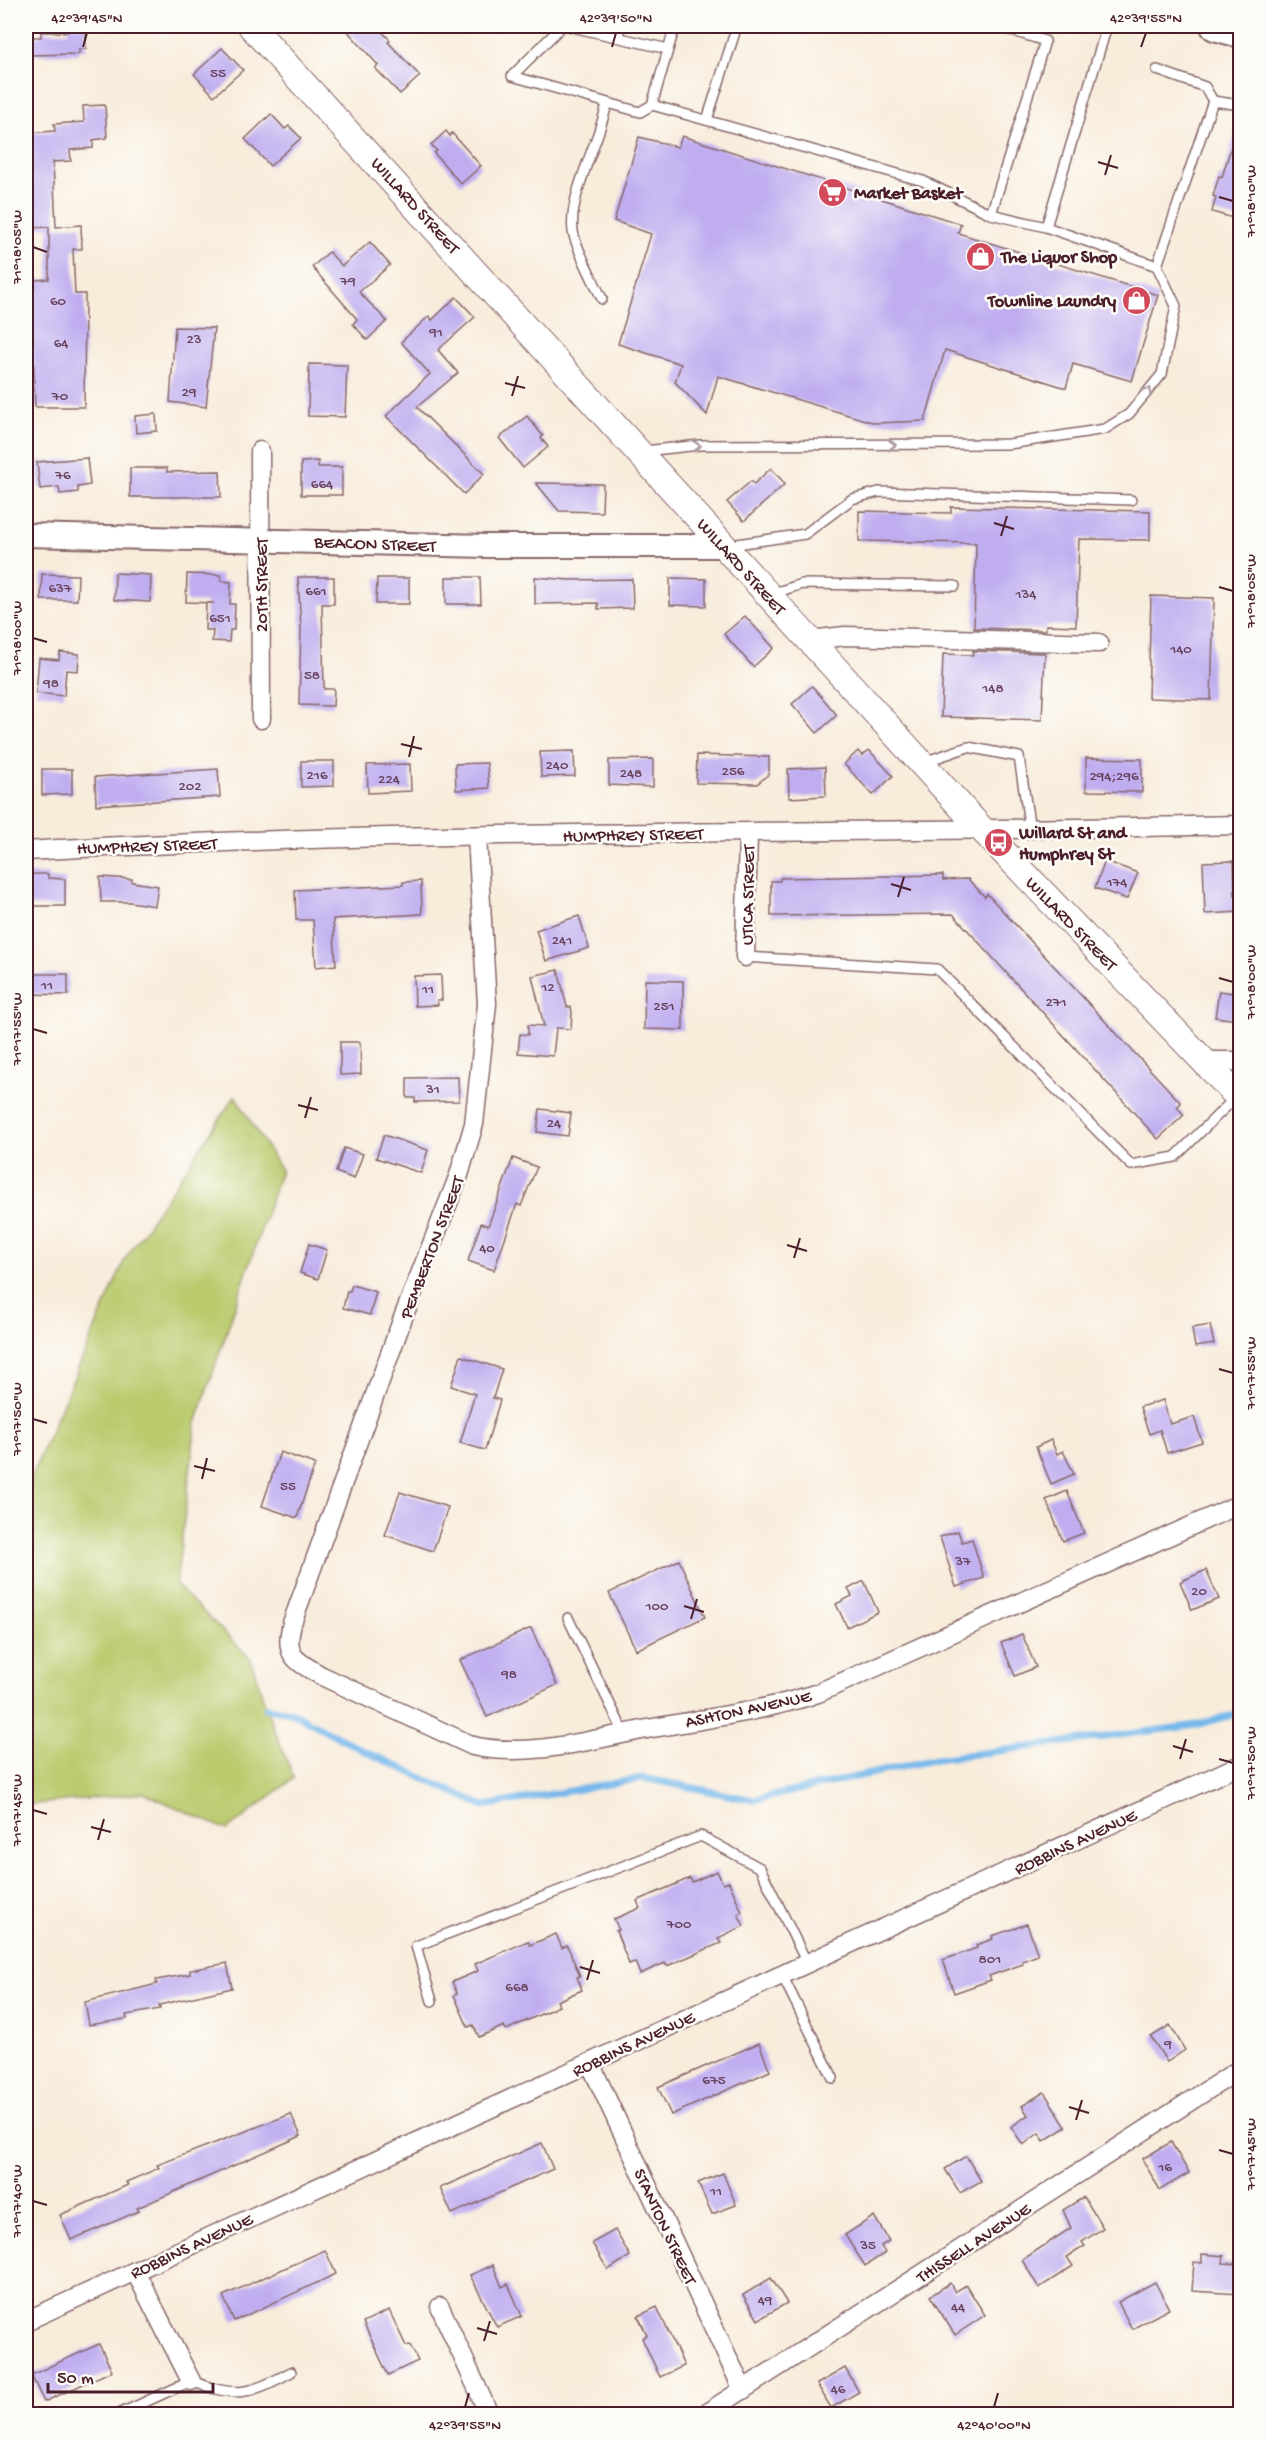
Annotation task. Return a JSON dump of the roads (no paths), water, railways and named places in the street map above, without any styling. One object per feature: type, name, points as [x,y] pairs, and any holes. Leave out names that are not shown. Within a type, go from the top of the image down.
[{"type":"main road","name":"WILLARD STREET","points":[[251,26],[984,832],[1239,1098]]},
{"type":"main road","points":[[1215,26],[1240,33]]},
{"type":"street","name":"20TH STREET","points":[[260,451],[261,719]]},
{"type":"street","name":"BEACON STREET","points":[[26,535],[487,546],[724,546]]},
{"type":"street","points":[[810,640],[845,636],[1100,643]]},
{"type":"street","name":"HUMPHREY STREET","points":[[26,851],[182,842],[748,833],[984,832],[1240,825]]},
{"type":"street","name":"UTICA STREET","points":[[746,957],[748,833]]},
{"type":"street","name":"PEMBERTON STREET","points":[[288,1640],[404,1315],[459,1175],[474,1124],[487,1004],[477,837]]},
{"type":"street","points":[[1203,1060],[1240,1060]]},
{"type":"street","name":"ASHTON AVENUE","points":[[288,1640],[289,1653],[300,1664],[321,1676],[473,1746],[496,1751],[554,1746],[767,1707],[818,1693],[1240,1504]]},
{"type":"street","name":"ROBBINS AVENUE","points":[[26,2321],[1240,1765]]},
{"type":"street","name":"STANTON STREET","points":[[590,2063],[743,2390]]},
{"type":"street","name":"THISSELL AVENUE","points":[[705,2415],[1240,2069]]},
{"type":"street","points":[[135,2271],[190,2382]]},
{"type":"street","points":[[440,2307],[489,2415]]},
{"type":"lane","points":[[562,26],[512,76],[640,112],[652,105],[675,26]]},
{"type":"lane","points":[[568,26],[668,49]]},
{"type":"lane","points":[[617,37],[621,26]]},
{"type":"lane","points":[[708,120],[737,26]]},
{"type":"lane","points":[[991,214],[1045,41],[997,26]]},
{"type":"lane","points":[[1046,227],[1107,26]]},
{"type":"lane","points":[[1157,70],[1205,87],[1213,101],[1157,267]]},
{"type":"lane","points":[[1213,101],[1240,105]]},
{"type":"lane","points":[[602,299],[573,232],[578,190],[603,126],[607,103]]},
{"type":"lane","points":[[639,451],[700,445],[1009,444],[1105,429],[1129,414],[1162,374],[1176,306],[1157,267],[1046,227],[991,214],[923,181],[652,105]]},
{"type":"lane","points":[[724,546],[805,534],[852,499],[879,492],[1131,500]]},
{"type":"lane","points":[[769,595],[802,584],[954,586]]},
{"type":"lane","points":[[922,763],[968,747],[1019,757],[1030,830]]},
{"type":"lane","points":[[746,957],[937,969],[1131,1165],[1174,1157],[1239,1098]]},
{"type":"lane","points":[[568,1618],[624,1733]]},
{"type":"lane","points":[[432,2001],[416,1946],[701,1836],[760,1868],[807,1963]]},
{"type":"lane","points":[[782,1975],[834,2078]]},
{"type":"lane","points":[[119,2415],[190,2382],[233,2393],[258,2390],[291,2372]]},
{"type":"waterway","points":[[266,1708],[291,1712],[364,1751],[484,1806],[643,1778],[754,1800],[936,1759],[1197,1725],[1240,1713]]},
{"type":"place","name":"Market Basket","points":[[833,192]]},
{"type":"place","name":"The Liquor Shop","points":[[980,256]]},
{"type":"place","name":"Townline Laundry","points":[[1137,300]]},
{"type":"place","name":"Willard St and Humphrey St","points":[[998,842]]}]
